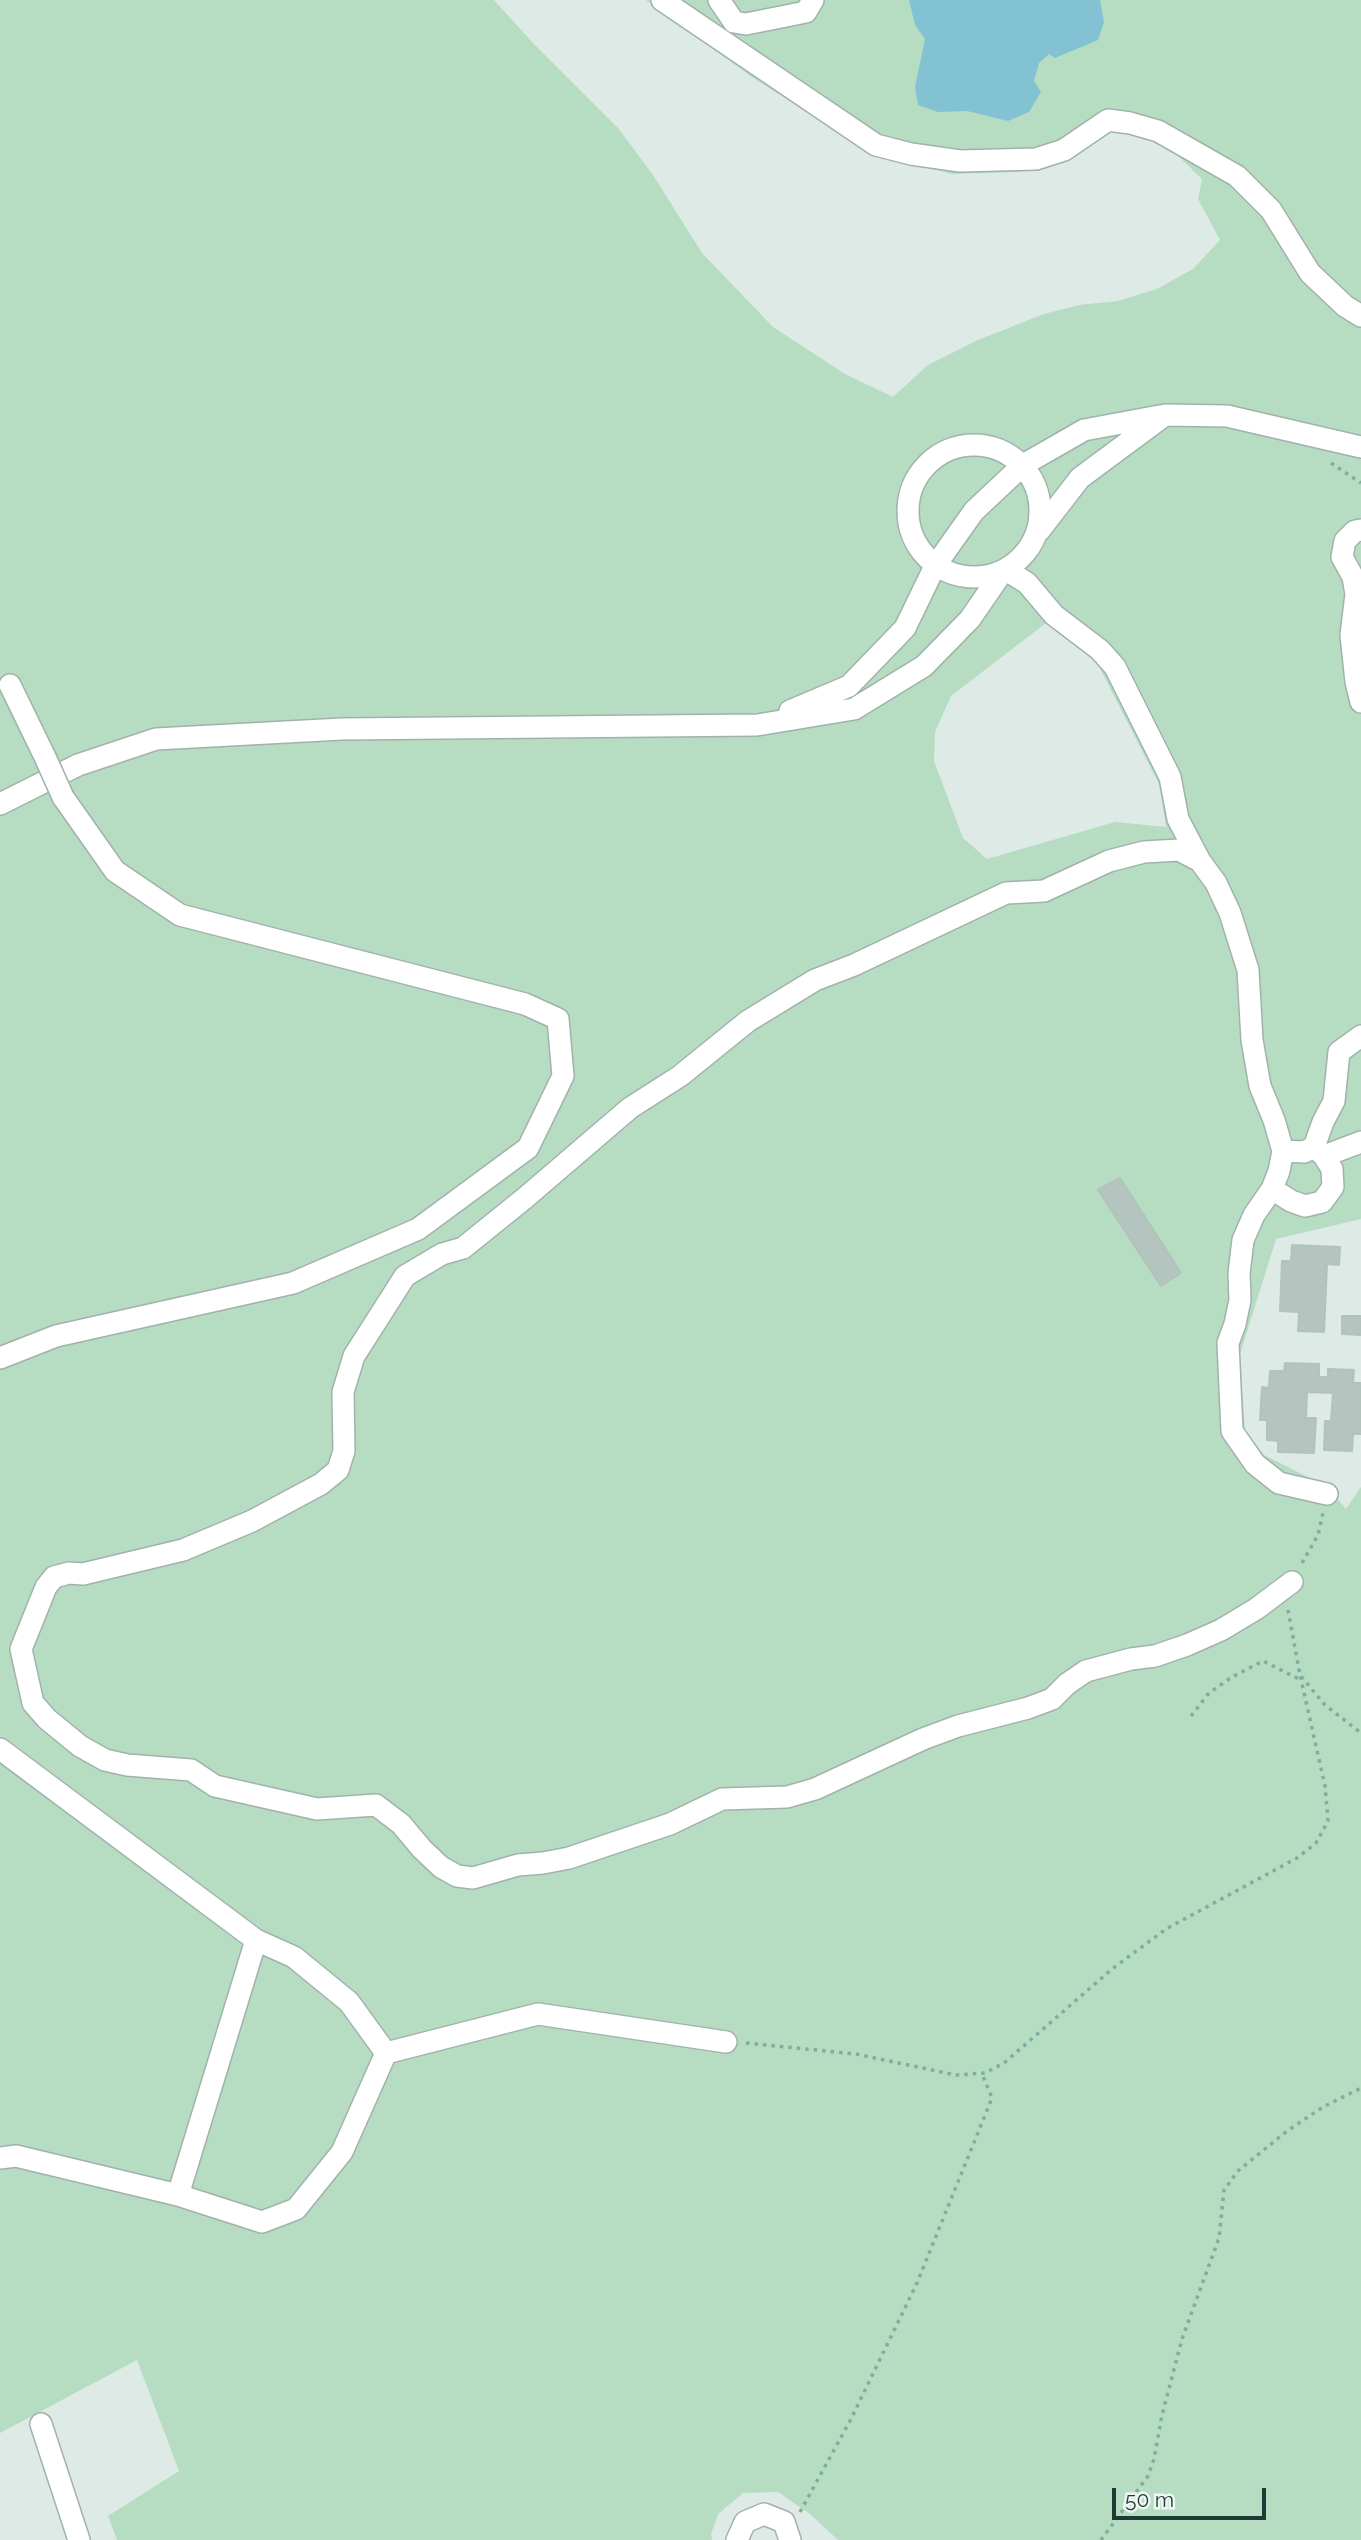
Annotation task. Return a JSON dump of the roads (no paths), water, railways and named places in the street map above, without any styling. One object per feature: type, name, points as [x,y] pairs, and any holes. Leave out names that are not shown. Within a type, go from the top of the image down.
[{"type":"street","points":[[662,0],[876,145],[911,154],[960,161],[1036,159],[1064,150],[1108,120],[1158,131],[1237,176],[1271,210],[1310,274],[1345,306],[1361,316]]},
{"type":"street","points":[[719,0],[734,22],[746,24],[806,12],[813,0]]},
{"type":"street","points":[[757,725],[849,686],[905,628],[935,566],[974,511],[1023,465],[1084,429],[1165,415],[1227,416],[1361,447]]},
{"type":"street","points":[[1037,534],[1041,510],[1037,486],[1023,465],[997,448],[983,445],[959,446],[942,452],[924,467],[914,482],[907,505],[910,530],[920,551],[935,566],[961,577],[984,578],[1004,571],[1024,556],[1037,534],[1080,478],[1165,415]]},
{"type":"street","points":[[1361,530],[1355,531],[1345,541],[1342,557],[1353,577],[1356,594],[1351,635],[1361,702]]},
{"type":"street","points":[[0,804],[78,765],[156,738],[355,729],[757,725],[854,709],[924,666],[970,619],[1004,571]]},
{"type":"street","points":[[1004,571],[1027,583],[1054,615],[1100,650],[1115,667],[1170,777],[1178,819],[1200,861],[1216,883],[1241,946],[1248,970],[1252,1040],[1260,1086],[1283,1150],[1272,1189],[1254,1215],[1243,1240],[1239,1273],[1240,1300],[1228,1343],[1232,1431],[1255,1464],[1279,1483],[1327,1494]]},
{"type":"street","points":[[0,1358],[56,1336],[293,1283],[418,1229],[528,1148],[563,1076],[558,1019],[525,1004],[180,915],[115,871],[63,797],[10,685]]},
{"type":"street","points":[[1200,861],[1179,850],[1144,852],[1109,862],[1044,891],[1006,893],[854,965],[815,980],[748,1021],[680,1076],[630,1108],[463,1248],[442,1254],[405,1276],[354,1356],[343,1392],[344,1451],[338,1470],[321,1484],[253,1521],[183,1550],[94,1572],[69,1573],[54,1577],[46,1587],[21,1648],[33,1703],[47,1719],[79,1746],[105,1760],[127,1765],[191,1770],[215,1786],[317,1809],[376,1805],[401,1824],[441,1867],[457,1875],[473,1878],[518,1865],[569,1858],[661,1828],[722,1799],[787,1797],[815,1789],[957,1726],[1052,1699],[1086,1671],[1131,1658],[1155,1656],[1221,1630],[1256,1609],[1292,1582]]},
{"type":"street","points":[[1272,1189],[1305,1206],[1322,1202],[1333,1187],[1332,1169],[1319,1151],[1323,1122],[1334,1101],[1339,1052],[1361,1035]]},
{"type":"street","points":[[1283,1150],[1319,1151],[1361,1142]]},
{"type":"street","points":[[0,1749],[256,1940],[294,1957],[349,2002],[386,2053]]},
{"type":"street","points":[[178,2195],[256,1940]]},
{"type":"street","points":[[386,2053],[538,2014],[726,2042]]},
{"type":"street","points":[[0,2158],[16,2156],[178,2195],[262,2222],[296,2208],[342,2152],[386,2053]]},
{"type":"street","points":[[41,2424],[79,2540]]},
{"type":"street","points":[[737,2540],[745,2522],[764,2514],[787,2531]]},
{"type":"water","points":[[909,0],[1100,0],[1104,22],[1098,40],[1055,58],[1049,54],[1039,63],[1034,81],[1041,92],[1029,112],[1008,121],[967,111],[938,112],[918,105],[915,87],[925,39],[915,25]]}]
